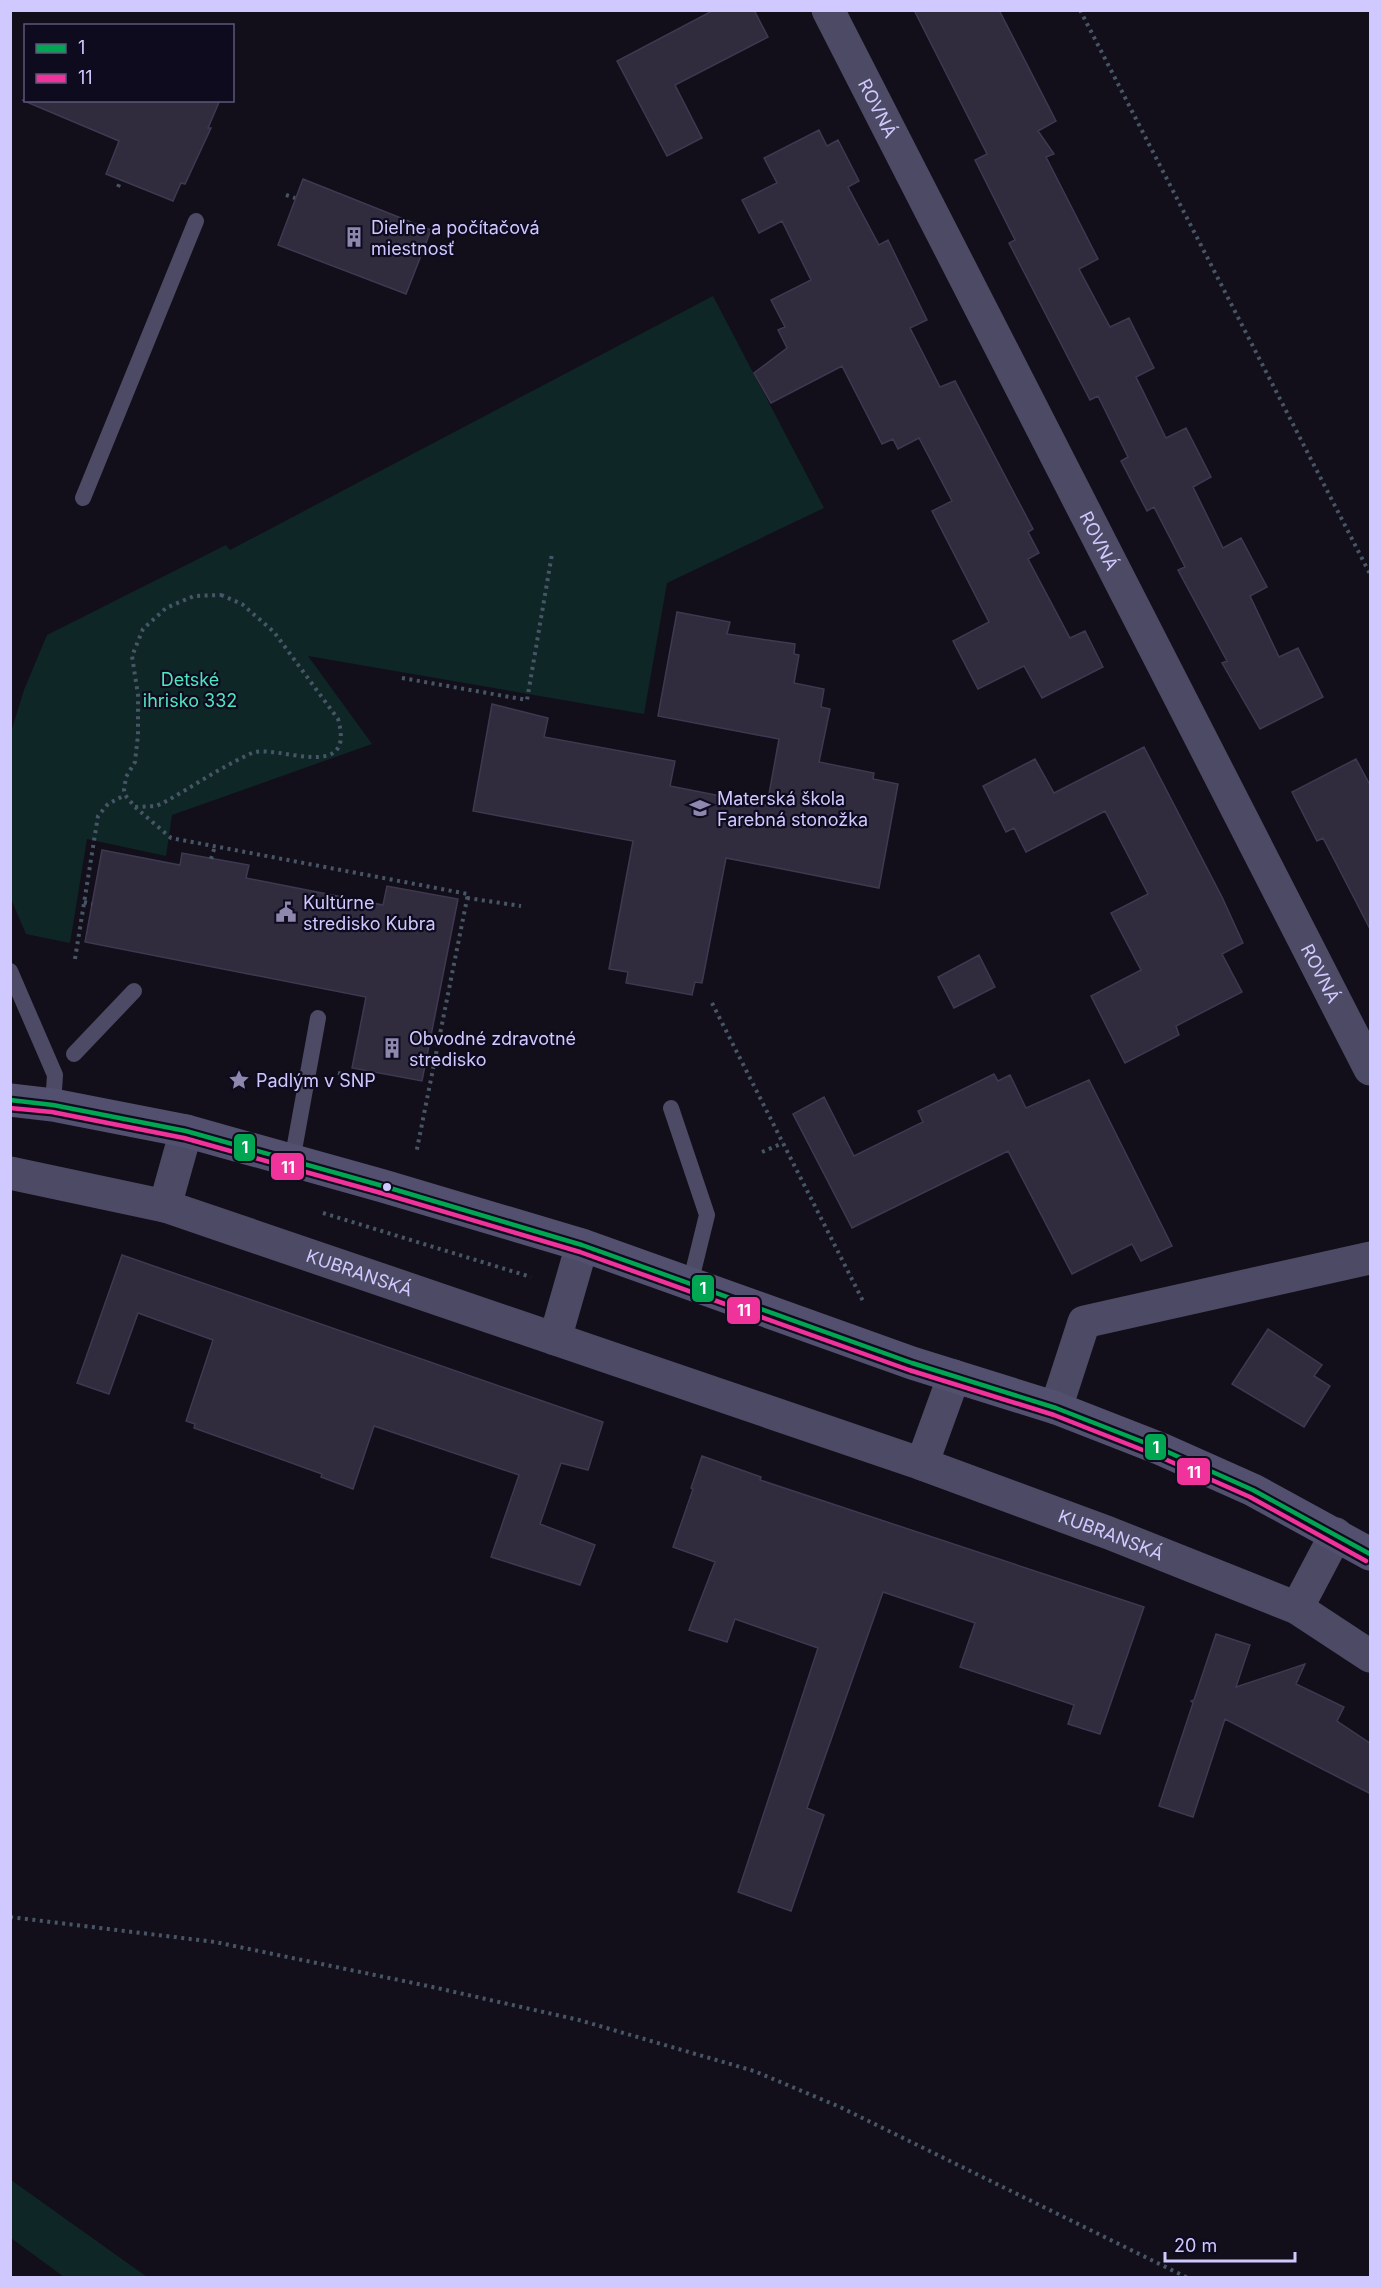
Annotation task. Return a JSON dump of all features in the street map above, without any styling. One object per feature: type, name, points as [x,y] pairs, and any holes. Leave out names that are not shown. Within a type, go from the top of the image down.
[{"type":"street","name":"ROVNÁ","points":[[828,10],[1371,1069]]},
{"type":"street","points":[[10,1100],[53,1105],[186,1131],[582,1245],[954,1376],[1056,1408],[1161,1449],[1243,1486],[1371,1554]]},
{"type":"street","points":[[165,1206],[186,1131]]},
{"type":"street","name":"KUBRANSKÁ","points":[[10,1173],[165,1206],[922,1464],[1109,1533],[1297,1608],[1371,1656]]},
{"type":"street","points":[[555,1339],[582,1245]]},
{"type":"street","points":[[1056,1408],[1084,1322],[1371,1258]]},
{"type":"street","points":[[922,1464],[954,1376]]},
{"type":"street","points":[[1297,1608],[1336,1534]]},
{"type":"lane","points":[[83,498],[196,221]]},
{"type":"lane","points":[[10,971],[55,1075],[53,1105]]},
{"type":"lane","points":[[74,1054],[134,990]]},
{"type":"lane","points":[[292,1161],[318,1018]]},
{"type":"lane","points":[[671,1108],[707,1215],[690,1284]]},
{"type":"path","points":[[1080,10],[1371,574]]},
{"type":"path","points":[[118,187],[121,180]]},
{"type":"path","points":[[286,195],[295,198]]},
{"type":"path","points":[[402,678],[527,700],[552,554]]},
{"type":"path","points":[[135,807],[156,806],[163,803],[254,752],[307,758],[325,757],[337,749],[342,734],[338,719],[274,632],[242,603],[221,595],[194,596],[166,608],[143,629],[132,656],[138,695],[138,735],[135,762],[126,777],[125,795],[135,807],[171,838],[468,894],[416,1154]]},
{"type":"path","points":[[75,959],[98,816],[108,804],[125,795]]},
{"type":"path","points":[[212,859],[215,846]]},
{"type":"path","points":[[467,898],[521,906]]},
{"type":"path","points":[[84,902],[92,904]]},
{"type":"path","points":[[712,1004],[866,1307]]},
{"type":"path","points":[[334,1072],[368,1079],[369,1071]]},
{"type":"path","points":[[762,1152],[783,1143]]},
{"type":"path","points":[[10,1917],[215,1942],[579,2020],[754,2071],[840,2107],[1188,2277]]},
{"type":"green space","name":"Detské ihrisko 332","points":[[713,296],[824,508],[667,583],[644,714],[308,656],[372,744],[172,815],[166,856],[87,839],[70,943],[26,934],[11,899],[11,732],[24,690],[47,635],[226,545],[230,550]]},
{"type":"green space","points":[[11,2180],[147,2277],[64,2277],[11,2238]]},
{"type":"building","points":[[714,10],[754,10],[768,37],[675,85],[702,138],[667,156],[617,61]]},
{"type":"building","points":[[914,10],[999,10],[1056,121],[1038,131],[1054,154],[1046,157],[1098,259],[1079,269],[1110,327],[1129,318],[1154,368],[1136,377],[1166,438],[1186,428],[1211,477],[1193,487],[1223,548],[1241,538],[1267,587],[1250,596],[1279,657],[1298,648],[1323,697],[1260,729],[1222,663],[1227,661],[1178,570],[1185,567],[1154,507],[1147,511],[1121,461],[1128,457],[1098,396],[1090,400],[1009,243],[1015,240],[975,160],[987,154]]},
{"type":"building","points":[[27,102],[219,102],[208,128],[211,128],[185,184],[181,183],[173,201],[106,174],[119,141]]},
{"type":"building","points":[[819,130],[827,146],[838,140],[859,181],[848,187],[879,245],[888,240],[927,320],[910,328],[940,387],[955,381],[1033,529],[1028,532],[1039,553],[1028,559],[1070,638],[1085,631],[1103,667],[1042,698],[1024,666],[978,689],[953,641],[989,622],[932,511],[952,501],[919,438],[898,449],[893,439],[882,444],[842,366],[771,403],[754,373],[787,348],[778,330],[785,327],[771,300],[811,280],[782,221],[759,233],[742,200],[777,183],[764,158]]},
{"type":"building","name":"Dieľne a počítačová miestnosť","points":[[303,179],[431,230],[406,294],[278,245]]},
{"type":"building","points":[[677,612],[730,622],[727,634],[795,644],[794,654],[799,655],[794,683],[824,689],[821,707],[830,709],[819,762],[874,773],[873,779],[898,784],[879,888],[726,858],[702,983],[695,982],[692,995],[626,983],[628,972],[609,969],[633,841],[473,811],[492,704],[548,718],[544,737],[675,761],[670,786],[767,805],[779,739],[658,716]]},
{"type":"building","points":[[1144,747],[1222,897],[1243,943],[1222,954],[1242,992],[1176,1026],[1179,1035],[1125,1063],[1091,996],[1141,970],[1111,913],[1148,894],[1105,811],[1026,852],[1014,828],[1006,832],[983,786],[1035,759],[1054,793]]},
{"type":"building","points":[[1356,759],[1371,787],[1371,931],[1323,838],[1317,841],[1292,792]]},
{"type":"building","points":[[102,850],[180,865],[182,853],[249,865],[246,878],[383,905],[387,886],[458,899],[422,1081],[352,1068],[366,997],[85,942]]},
{"type":"building","points":[[979,955],[995,987],[954,1008],[938,977]]},
{"type":"building","points":[[994,1074],[998,1081],[1010,1075],[1026,1108],[1089,1080],[1172,1246],[1141,1261],[1132,1244],[1072,1274],[1008,1151],[852,1228],[793,1114],[824,1097],[854,1156],[923,1122],[918,1111]]},
{"type":"building","points":[[122,1255],[603,1422],[588,1470],[561,1463],[540,1524],[595,1545],[580,1585],[491,1557],[519,1475],[374,1426],[353,1489],[321,1477],[322,1474],[194,1428],[195,1424],[186,1421],[213,1340],[138,1313],[109,1394],[77,1383]]},
{"type":"building","points":[[1268,1329],[1322,1365],[1314,1376],[1330,1386],[1304,1427],[1232,1384]]},
{"type":"building","points":[[702,1456],[761,1477],[760,1480],[1144,1607],[1100,1734],[1068,1724],[1074,1705],[960,1667],[975,1623],[883,1592],[807,1808],[824,1815],[791,1911],[738,1892],[818,1648],[735,1619],[727,1642],[689,1630],[715,1562],[673,1547]]},
{"type":"building","points":[[1216,1634],[1250,1645],[1236,1687],[1305,1664],[1296,1684],[1344,1707],[1337,1721],[1371,1744],[1371,1794],[1225,1719],[1193,1817],[1159,1806],[1193,1703],[1191,1701],[1194,1700]]},
{"type":"transit line","name":"1","points":[[10,1100],[53,1105],[186,1131],[582,1245],[912,1363],[1056,1408],[1161,1449],[1253,1490],[1370,1554]]},
{"type":"transit line","name":"11","points":[[10,1108],[52,1112],[184,1138],[580,1252],[909,1370],[1054,1415],[1158,1456],[1250,1497],[1366,1561]]},
{"type":"place","name":"Dieľne a počítačová miestnosť","points":[[354,237]]},
{"type":"place","name":"Materská škola Farebná stonožka","points":[[700,808]]},
{"type":"place","name":"Kultúrne stredisko Kubra","points":[[286,912]]},
{"type":"place","name":"Obvodné zdravotné stredisko","points":[[392,1048]]},
{"type":"place","name":"Padlým v SNP","points":[[239,1080]]}]
